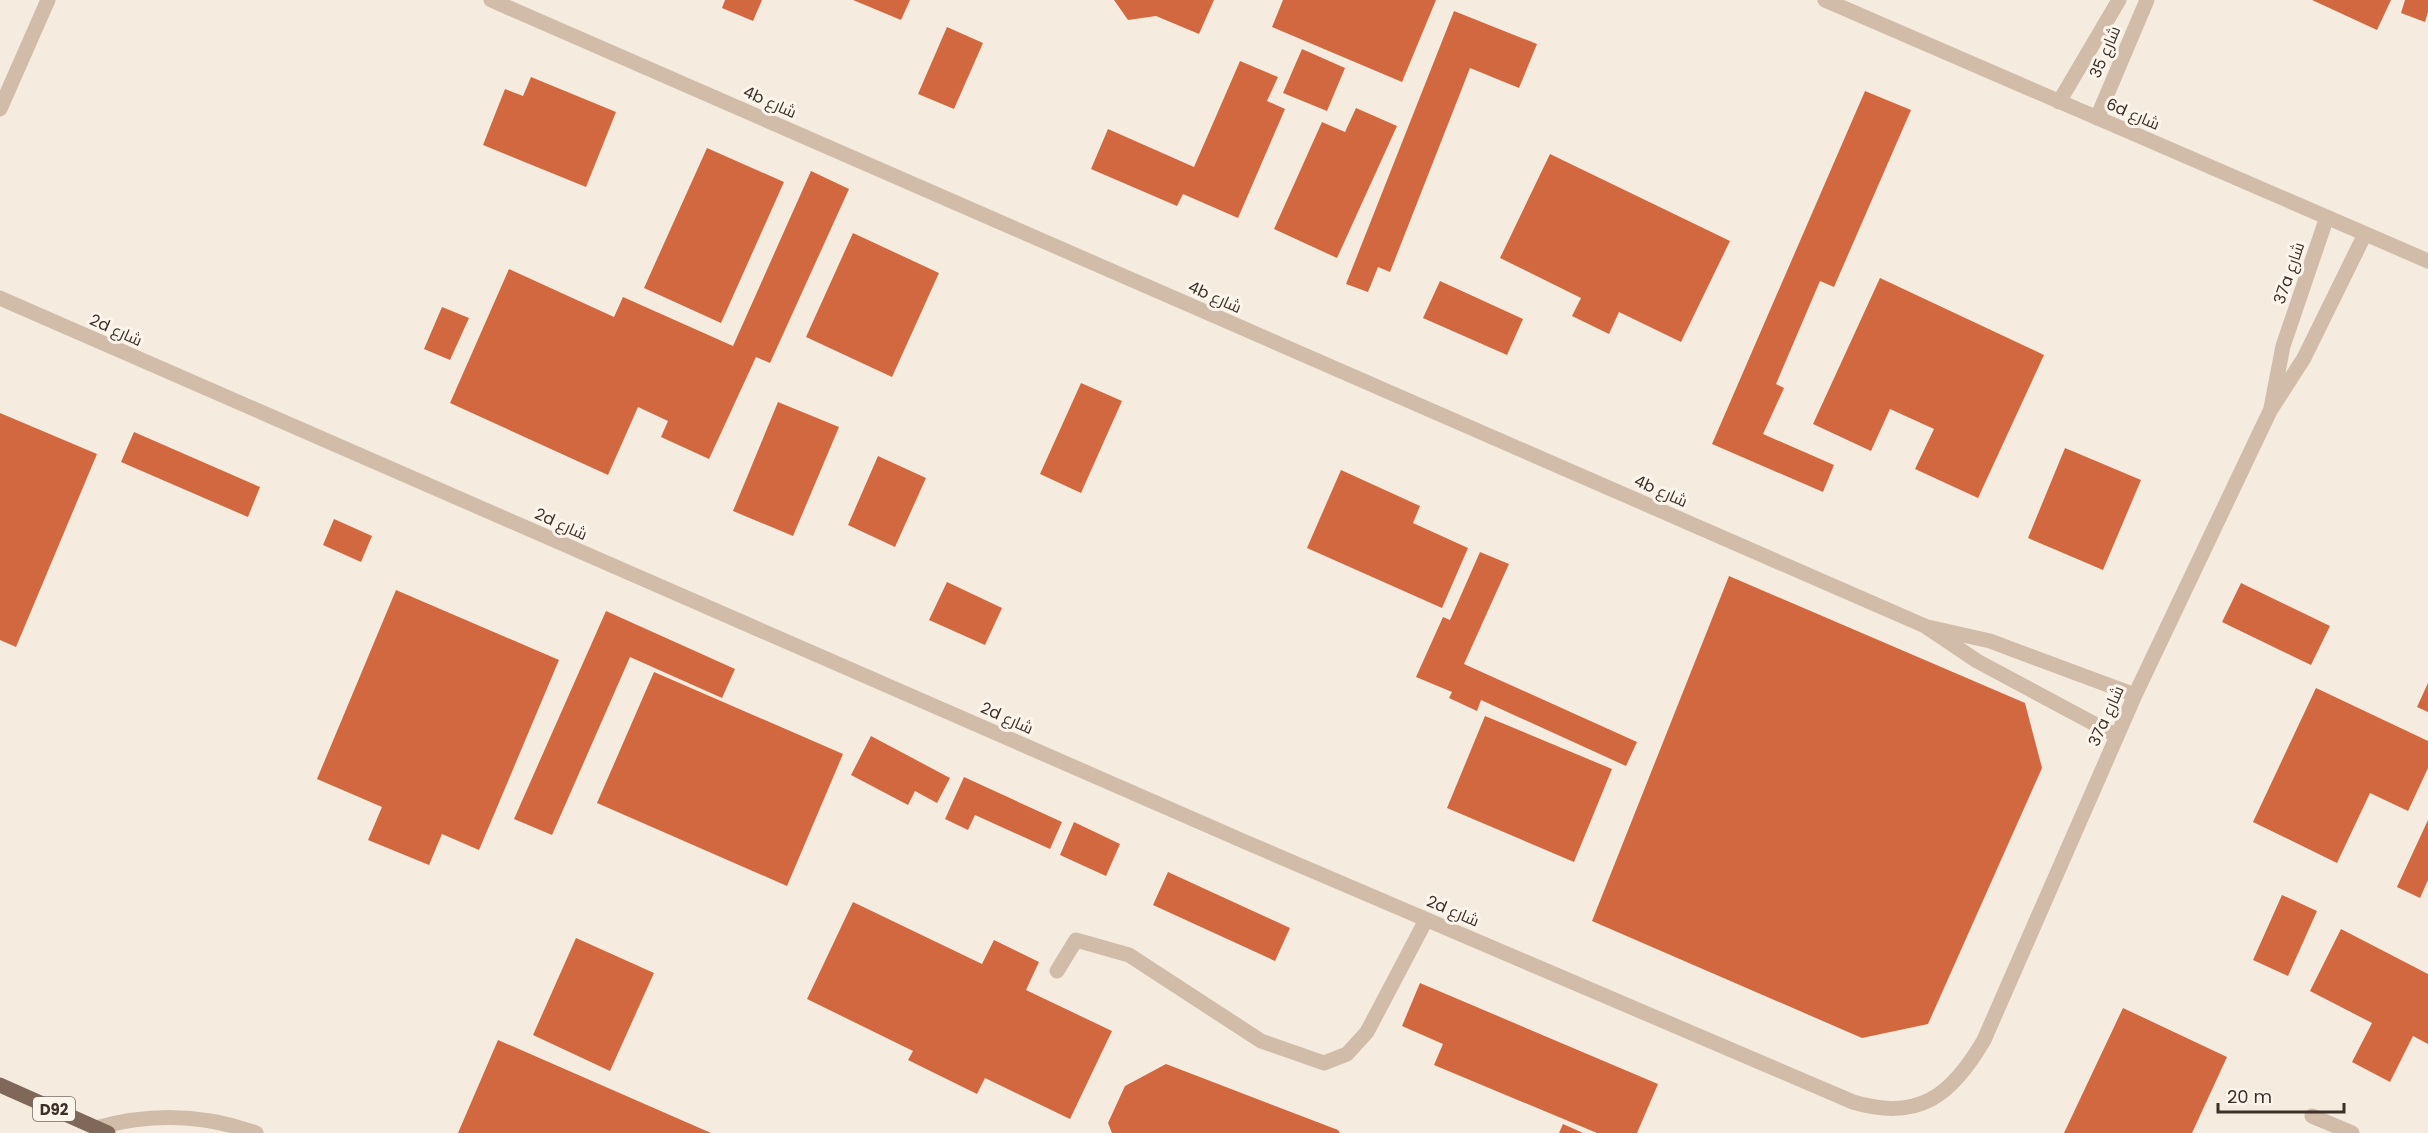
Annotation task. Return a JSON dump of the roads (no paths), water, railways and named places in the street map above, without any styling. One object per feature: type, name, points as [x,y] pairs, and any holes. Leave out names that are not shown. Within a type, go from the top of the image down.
[{"type":"main road","name":"D92","points":[[0,1085],[102,1130]]},
{"type":"street","points":[[0,109],[48,0]]},
{"type":"street","name":"4b شارع","points":[[491,0],[1925,626],[1977,661],[2117,736]]},
{"type":"street","name":"6d شارع","points":[[1825,0],[2428,261]]},
{"type":"street","name":"شارع 35","points":[[2059,102],[2119,0]]},
{"type":"street","name":"شارع 35","points":[[2097,118],[2147,0]]},
{"type":"street","name":"37a شارع","points":[[2270,411],[2283,346],[2327,217]]},
{"type":"street","name":"37a شارع","points":[[1984,1040],[2135,695],[2270,411],[2299,368],[2365,234]]},
{"type":"street","name":"2d شارع","points":[[0,298],[1426,920],[1853,1102],[1879,1110],[1906,1108],[1931,1099],[1952,1086],[1971,1062],[1984,1040]]},
{"type":"street","name":"4b شارع","points":[[1925,626],[1990,641],[2135,695]]},
{"type":"street","points":[[1057,971],[1077,940],[1129,955],[1261,1041],[1324,1063],[1347,1054],[1367,1032],[1426,920]]},
{"type":"street","points":[[2312,1116],[2352,1133]]},
{"type":"street","points":[[102,1130],[125,1120],[158,1117],[212,1121],[256,1133]]}]
